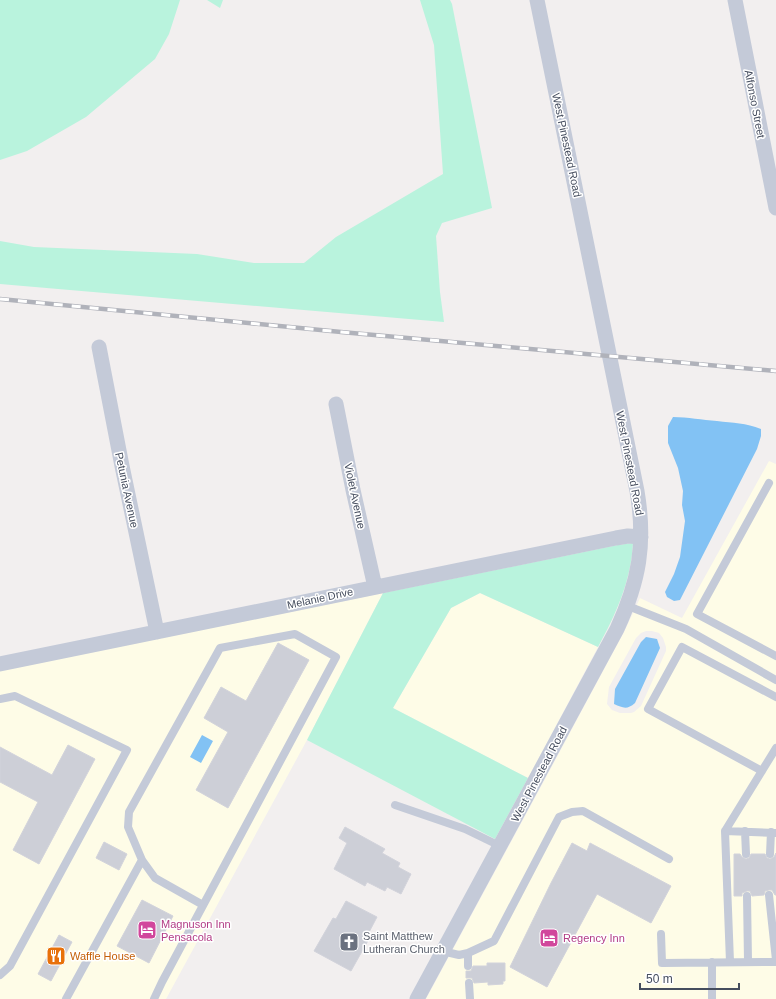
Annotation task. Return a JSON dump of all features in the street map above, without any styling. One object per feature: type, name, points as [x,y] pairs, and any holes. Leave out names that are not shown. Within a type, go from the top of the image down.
[{"type":"street","name":"West Pinestead Road","points":[[417,999],[613,635],[628,606],[637,574],[642,524],[638,491],[537,0]]},
{"type":"street","name":"Alfonso Street","points":[[735,0],[776,208]]},
{"type":"street","name":"Petunia Avenue","points":[[99,347],[157,632]]},
{"type":"street","name":"Violet Avenue","points":[[336,404],[353,490],[375,587]]},
{"type":"street","name":"Melanie Drive","points":[[0,664],[616,538],[641,536]]},
{"type":"lane","points":[[769,483],[697,614],[776,656]]},
{"type":"lane","points":[[628,606],[686,629],[776,680]]},
{"type":"lane","points":[[154,999],[158,988],[203,905],[336,657],[295,634],[220,648],[129,812],[128,827],[142,860],[155,878],[203,905]]},
{"type":"lane","points":[[762,771],[648,709],[682,647],[776,697]]},
{"type":"lane","points":[[0,699],[15,696],[127,750],[10,966],[0,975]]},
{"type":"lane","points":[[730,962],[725,831],[776,748]]},
{"type":"lane","points":[[395,805],[465,829],[500,846]]},
{"type":"lane","points":[[442,951],[459,955],[468,953],[494,941],[559,817],[572,812],[583,811],[669,858]]},
{"type":"lane","points":[[725,831],[773,833],[770,854]]},
{"type":"lane","points":[[746,831],[746,854]]},
{"type":"lane","points":[[66,999],[142,860]]},
{"type":"lane","points":[[661,934],[662,963],[776,961],[769,895]]},
{"type":"lane","points":[[747,896],[748,961]]},
{"type":"lane","points":[[468,953],[468,966]]},
{"type":"lane","points":[[712,962],[712,999]]},
{"type":"lane","points":[[469,983],[470,999]]},
{"type":"shaded area","points":[[769,461],[776,464],[776,999],[426,999],[624,632],[640,598],[682,618]],"holes":[[[652,631],[659,633],[663,638],[666,651],[641,706],[631,713],[620,713],[612,710],[607,704],[609,687],[636,638],[641,633]]]},
{"type":"shaded area","points":[[383,593],[307,740],[166,999],[0,999],[0,671]]},
{"type":"shaded area","points":[[480,593],[598,647],[528,778],[393,708],[451,608]]},
{"type":"green space","points":[[0,0],[180,0],[169,34],[155,59],[86,117],[27,151],[0,160]]},
{"type":"green space","points":[[207,0],[223,0],[220,8]]},
{"type":"green space","points":[[420,0],[450,0],[452,4],[492,208],[442,223],[436,236],[440,292],[444,322],[0,284],[0,241],[34,247],[197,254],[254,263],[304,263],[336,237],[443,174],[434,45]]},
{"type":"green space","points":[[633,543],[632,557],[622,597],[598,647],[480,593],[451,608],[393,708],[528,778],[495,839],[307,740],[383,593]]},
{"type":"water","points":[[673,417],[739,424],[761,429],[761,436],[757,449],[680,600],[674,601],[667,597],[665,592],[680,557],[685,521],[682,505],[683,491],[678,468],[668,443],[668,426]]},
{"type":"water","points":[[646,637],[657,639],[660,648],[635,703],[630,707],[620,707],[614,704],[615,689],[641,642]]},
{"type":"water","points":[[202,735],[213,741],[201,763],[190,757]]},
{"type":"building","points":[[278,643],[309,660],[228,808],[196,790],[228,732],[204,718],[221,687],[246,701]]},
{"type":"building","points":[[68,745],[95,759],[39,864],[13,850],[38,802],[0,782],[0,747],[52,775]]},
{"type":"building","points":[[345,827],[385,849],[382,853],[400,863],[398,867],[411,874],[401,894],[387,887],[385,891],[367,882],[365,886],[334,869],[347,843],[339,838]]},
{"type":"building","points":[[104,842],[127,854],[119,870],[96,858]]},
{"type":"building","points":[[572,843],[587,851],[590,843],[671,886],[651,923],[597,894],[547,987],[510,967]]},
{"type":"building","points":[[776,853],[776,895],[772,890],[769,890],[765,891],[764,895],[752,896],[750,891],[747,891],[742,893],[742,896],[734,896],[734,854],[740,854],[746,859],[749,858],[751,854],[765,854],[767,858],[770,859],[774,857]]},
{"type":"building","points":[[142,900],[173,916],[149,963],[117,946]]},
{"type":"building","points":[[346,901],[377,917],[367,936],[370,937],[351,971],[314,951],[333,918],[336,919]]},
{"type":"building","points":[[59,935],[72,942],[51,981],[38,974]]},
{"type":"building","points":[[487,963],[505,963],[505,981],[503,981],[503,984],[488,985],[488,982],[474,983],[472,978],[466,978],[466,971],[471,971],[473,966],[487,966]]},
{"type":"railway","points":[[0,299],[341,332],[776,371]]},
{"type":"place","name":"Magnuson Inn Pensacola","points":[[147,930]]},
{"type":"place","name":"Regency Inn","points":[[549,938]]},
{"type":"place","name":"Saint Matthew Lutheran Church","points":[[349,942]]},
{"type":"place","name":"Waffle House","points":[[56,956]]}]
